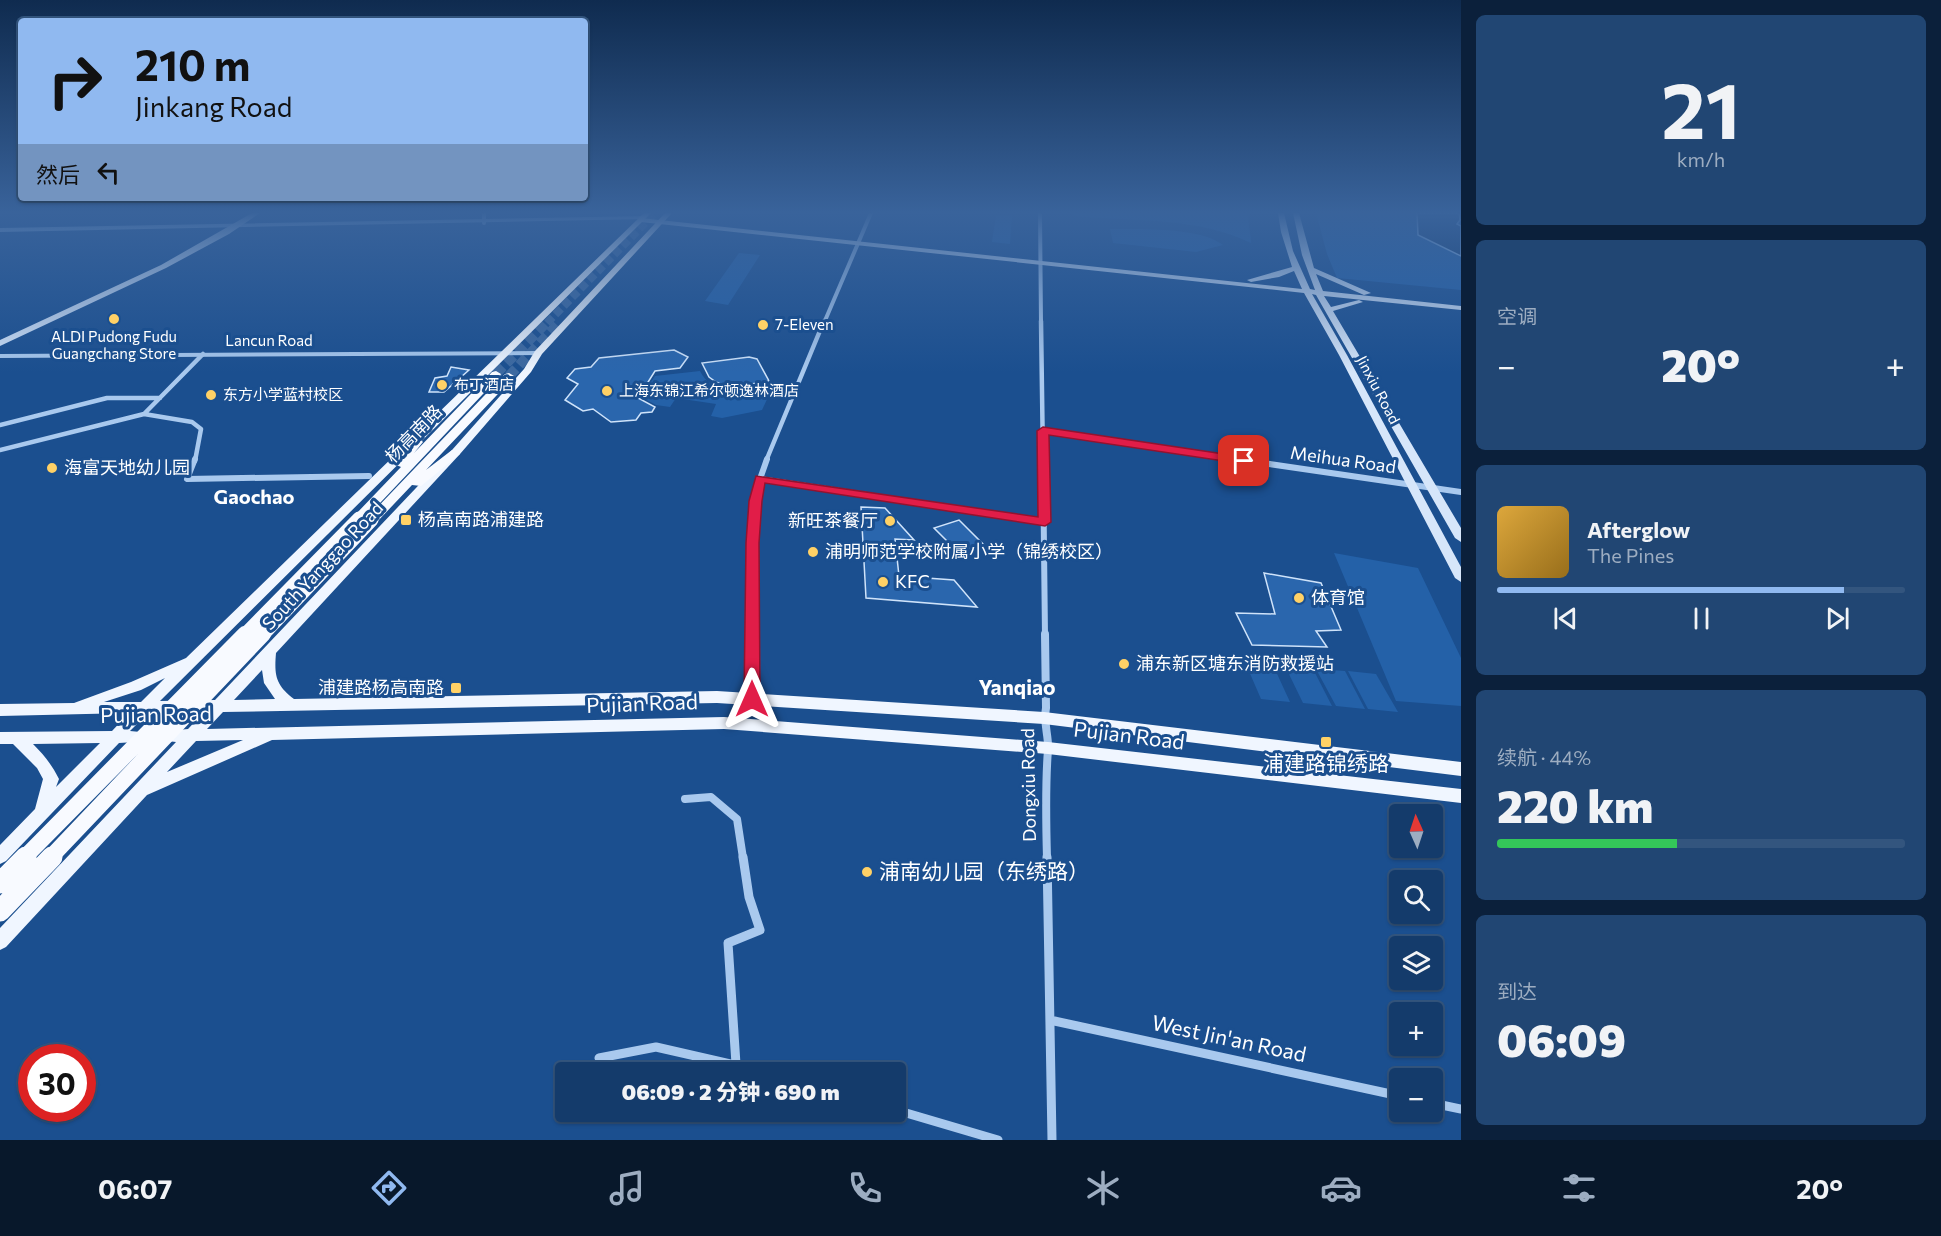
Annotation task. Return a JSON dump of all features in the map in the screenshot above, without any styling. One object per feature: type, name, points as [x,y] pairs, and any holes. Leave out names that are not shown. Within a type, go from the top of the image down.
[{"type":"highway","name":"杨高南路","points":[[365,519],[496,374]]},
{"type":"highway","name":"South Yanggao Road","points":[[0,883],[509,376]]},
{"type":"highway","points":[[365,519],[417,442]]},
{"type":"highway","points":[[365,519],[456,452]]},
{"type":"highway","name":"South Yanggao Road","points":[[0,910],[365,519]]},
{"type":"main road","points":[[0,338],[153,266]]},
{"type":"main road","points":[[0,343],[160,266]]},
{"type":"main road","name":"South Yanggao Road","points":[[0,856],[144,709],[594,266]]},
{"type":"main road","name":"South Yanggao Road","points":[[0,941],[456,452],[528,370],[538,353],[620,266]]},
{"type":"main road","points":[[1092,266],[1273,288],[1367,293],[1461,302]]},
{"type":"main road","points":[[1106,266],[1251,280],[1305,290]]},
{"type":"main road","points":[[1251,280],[1276,275],[1295,267]]},
{"type":"main road","name":"Jinxiu Road","points":[[1295,267],[1305,290],[1461,578]]},
{"type":"main road","points":[[1311,269],[1367,293]]},
{"type":"main road","name":"Jinxiu Road","points":[[1311,269],[1329,310],[1461,538]]},
{"type":"main road","points":[[1273,288],[1317,309]]},
{"type":"main road","points":[[1319,291],[1375,300],[1461,308]]},
{"type":"main road","points":[[1329,310],[1375,300]]},
{"type":"main road","points":[[270,651],[268,678],[279,695],[293,706]]},
{"type":"main road","points":[[64,710],[136,686],[195,659]]},
{"type":"main road","name":"Pujian Road","points":[[0,711],[717,697],[1044,718],[1461,769]]},
{"type":"main road","name":"Pujian Road","points":[[0,738],[192,736],[724,723],[1048,748],[1461,796]]},
{"type":"main road","points":[[140,791],[274,734]]},
{"type":"main road","points":[[16,737],[42,763],[51,779],[40,816]]},
{"type":"street","points":[[752,699],[753,536],[755,501],[760,478],[774,437],[848,266]]},
{"type":"street","name":"Dongxiu Road","points":[[1041,266],[1047,645],[1044,718],[1048,748],[1045,769],[1052,1140]]},
{"type":"street","name":"Lancun Road","points":[[0,356],[538,353]]},
{"type":"street","points":[[144,414],[203,354]]},
{"type":"street","points":[[0,426],[107,398],[160,398]]},
{"type":"street","points":[[0,450],[144,414],[192,422],[201,429],[198,453],[187,479],[369,476]]},
{"type":"street","name":"Meihua Road","points":[[1043,431],[1461,492]]},
{"type":"street","points":[[760,478],[1045,522]]},
{"type":"street","points":[[685,799],[711,797],[737,819],[749,897],[760,930],[728,943],[736,1062]]},
{"type":"street","name":"West Jin'an Road","points":[[1050,1020],[1389,1094]]},
{"type":"street","points":[[599,1058],[656,1047],[727,1062]]},
{"type":"street","points":[[1443,1105],[1461,1109]]},
{"type":"street","points":[[906,1113],[998,1140]]},
{"type":"shaded area","points":[[730,266],[753,266],[728,305],[705,301]]},
{"type":"shaded area","points":[[1332,266],[1461,266],[1461,290],[1337,278]]},
{"type":"shaded area","points":[[700,371],[705,379],[721,388],[731,391],[770,393],[762,410],[722,418],[711,416],[716,404],[676,398],[670,407],[656,405],[641,397],[655,376]]},
{"type":"shaded area","points":[[1334,553],[1418,568],[1461,658],[1461,706],[1396,701]]},
{"type":"shaded area","points":[[1245,662],[1273,665],[1290,702],[1261,699]]},
{"type":"shaded area","points":[[1285,666],[1313,669],[1332,706],[1303,703]]},
{"type":"shaded area","points":[[1316,669],[1345,671],[1365,709],[1336,706]]},
{"type":"shaded area","points":[[1348,671],[1376,674],[1398,712],[1368,709]]},
{"type":"building","name":"上海东锦江希尔顿逸林酒店","points":[[674,350],[688,357],[680,368],[655,371],[638,398],[655,407],[652,412],[641,413],[636,420],[611,422],[593,409],[583,411],[565,400],[578,384],[567,378],[575,369],[591,367],[599,358]]},
{"type":"building","points":[[749,357],[757,359],[769,381],[752,384],[752,390],[727,387],[716,382],[709,377],[702,363]]},
{"type":"building","name":"布丁酒店","points":[[451,367],[469,370],[444,392],[429,392],[435,378],[447,376]]},
{"type":"building","points":[[861,507],[885,508],[914,540],[895,539],[899,576],[954,580],[977,607],[866,598]]},
{"type":"building","points":[[959,520],[983,544],[958,552],[934,528]]},
{"type":"building","name":"体育馆","points":[[1264,573],[1321,583],[1341,630],[1316,631],[1327,647],[1252,645],[1236,613],[1275,614]]},
{"type":"tunnel","points":[[547,323],[603,266]]},
{"type":"tunnel","points":[[496,374],[548,321]]},
{"type":"tunnel","points":[[509,376],[557,325]]},
{"type":"place","name":"ALDI Pudong Fudu Guangchang Store","points":[[114,319]]},
{"type":"place","name":"7-Eleven","points":[[763,325]]},
{"type":"place","name":"布丁酒店","points":[[442,385]]},
{"type":"place","name":"上海东锦江希尔顿逸林酒店","points":[[607,391]]},
{"type":"place","name":"东方小学蓝村校区","points":[[211,395]]},
{"type":"place","name":"海富天地幼儿园","points":[[52,468]]},
{"type":"place","name":"杨高南路浦建路","points":[[406,520]]},
{"type":"place","name":"新旺茶餐厅","points":[[890,521]]},
{"type":"place","name":"浦明师范学校附属小学（锦绣校区）","points":[[813,552]]},
{"type":"place","name":"KFC","points":[[883,582]]},
{"type":"place","name":"体育馆","points":[[1299,598]]},
{"type":"place","name":"浦东新区塘东消防救援站","points":[[1124,664]]},
{"type":"place","name":"浦建路杨高南路","points":[[456,688]]},
{"type":"place","name":"浦建路锦绣路","points":[[1326,742]]},
{"type":"place","name":"浦南幼儿园（东绣路）","points":[[867,872]]},
{"type":"district","name":"Gaochao","points":[[254,497]]},
{"type":"district","name":"Yanqiao","points":[[1017,688]]},
{"type":"route","points":[[752,699],[753,543],[755,501],[760,478],[1045,522],[1043,431],[1244,461]]}]
